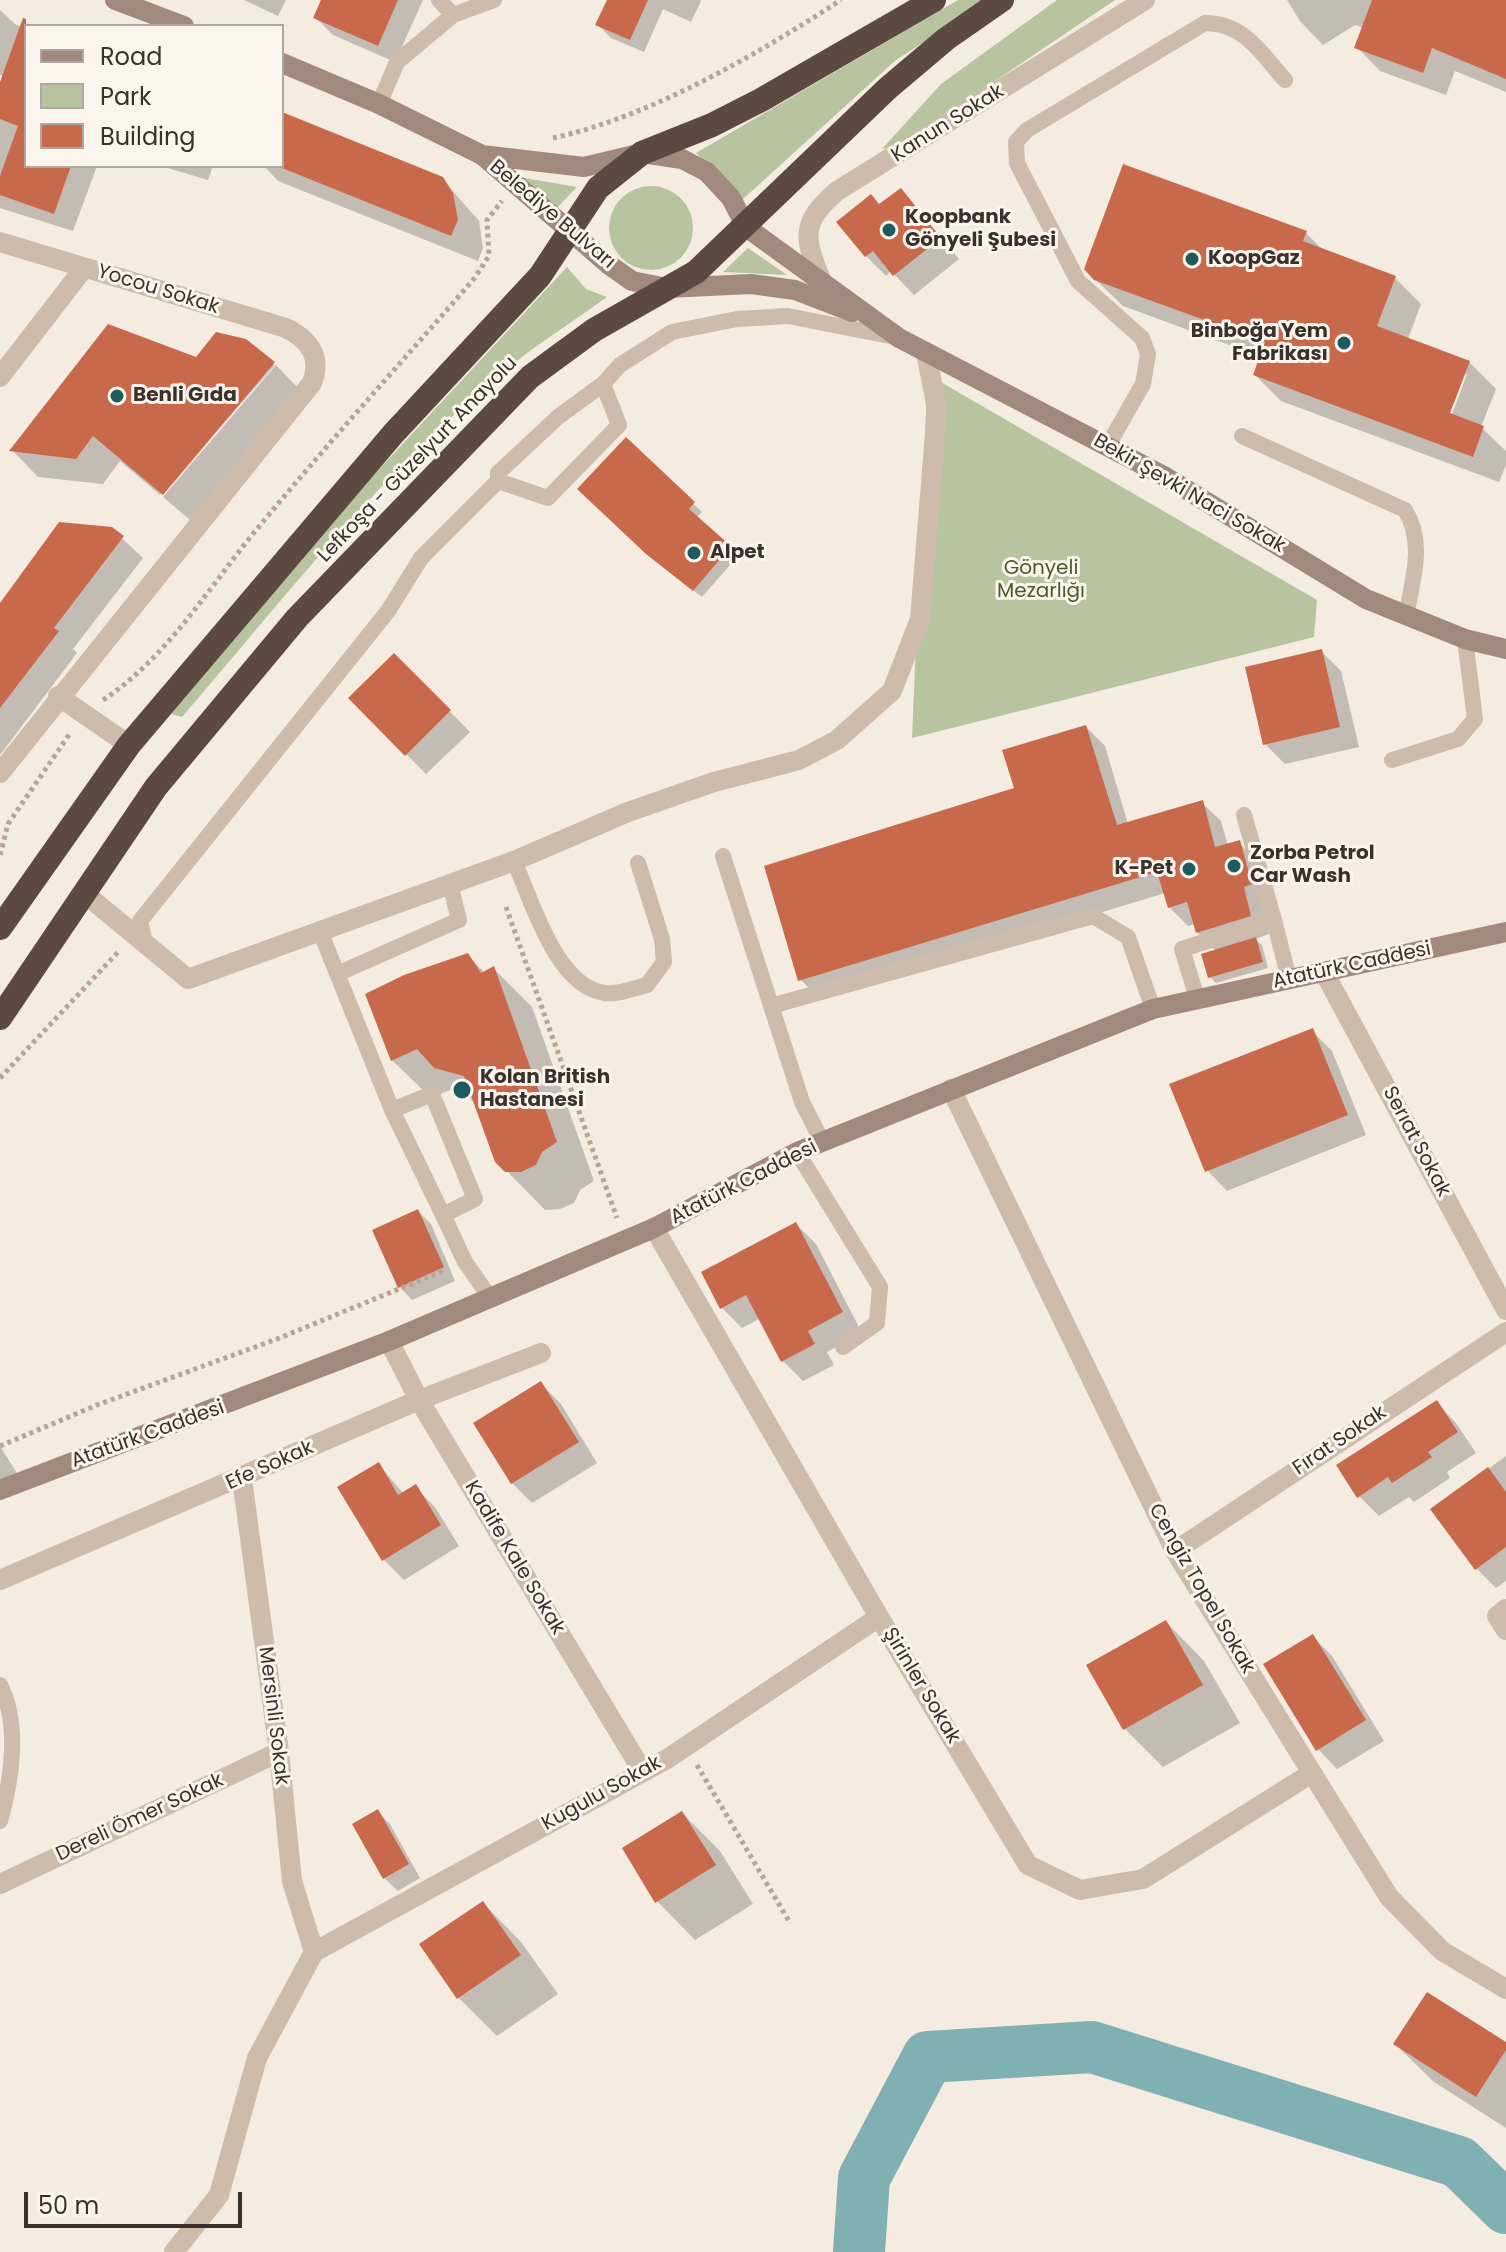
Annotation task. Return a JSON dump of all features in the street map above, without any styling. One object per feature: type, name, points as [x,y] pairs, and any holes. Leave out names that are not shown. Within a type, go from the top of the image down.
[{"type":"highway","name":"Lefkoşa - Güzelyurt Anayolu","points":[[0,928],[129,745],[393,434],[540,276],[598,188],[642,153],[712,125],[761,100],[934,0]]},
{"type":"highway","name":"Lefkoşa - Güzelyurt Anayolu","points":[[0,1018],[156,787],[297,618],[530,377],[594,330],[696,272],[888,88],[946,39],[1002,0]]},
{"type":"main road","points":[[115,0],[179,24]]},
{"type":"main road","name":"Belediye Bulvarı","points":[[284,64],[379,104],[482,155],[632,281],[667,288]]},
{"type":"main road","name":"Belediye Bulvarı","points":[[482,155],[584,167],[642,153],[682,159],[707,172],[731,198],[746,227]]},
{"type":"main road","name":"Bekir Şevki Naci Sokak","points":[[746,227],[899,338],[1164,476],[1366,599],[1465,639],[1506,649]]},
{"type":"main road","name":"Bekir Şevki Naci Sokak","points":[[667,288],[751,284],[795,290],[878,324]]},
{"type":"main road","name":"Atatürk Caddesi","points":[[0,1490],[250,1398],[491,1299],[654,1228],[797,1152],[1153,1009],[1325,974],[1506,932]]},
{"type":"street","name":"Kanun Sokak","points":[[821,280],[808,248],[808,225],[820,206],[837,191],[1145,0]]},
{"type":"street","name":"Yocou Sokak","points":[[0,242],[286,328],[311,347],[317,362],[312,383],[58,696]]},
{"type":"street","points":[[0,377],[84,268]]},
{"type":"street","points":[[84,893],[188,979],[514,861],[628,812],[714,782],[799,760],[837,740],[892,691],[920,619],[937,409],[926,352]]},
{"type":"street","points":[[0,773],[58,696],[129,745]]},
{"type":"street","name":"Serıat Sokak","points":[[1325,974],[1506,1310]]},
{"type":"street","name":"Cengiz Topel Sokak","points":[[951,1089],[1175,1551],[1389,1897],[1442,1951],[1506,1989]]},
{"type":"street","name":"Şirinler Sokak","points":[[654,1228],[879,1617],[1028,1865],[1080,1890],[1143,1879],[1312,1773]]},
{"type":"street","name":"Fırat Sokak","points":[[1175,1551],[1506,1332]]},
{"type":"street","name":"Kadife Kale Sokak","points":[[389,1341],[419,1400],[643,1772]]},
{"type":"street","name":"Efe Sokak","points":[[0,1580],[242,1479],[419,1400],[541,1353]]},
{"type":"street","name":"Mersinli Sokak","points":[[242,1479],[279,1752],[292,1881],[314,1952]]},
{"type":"street","name":"Kugulu Sokak","points":[[314,1952],[643,1772],[879,1617]]},
{"type":"street","name":"Dereli Ömer Sokak","points":[[0,1884],[279,1752]]},
{"type":"street","points":[[174,2252],[219,2195],[257,2058],[314,1952]]},
{"type":"lane","points":[[439,0],[453,15]]},
{"type":"lane","points":[[379,104],[397,62],[453,15],[494,0]]},
{"type":"lane","points":[[1107,447],[1143,384],[1148,354],[1142,338],[1078,281],[1017,163],[1016,142],[1027,130],[1205,23],[1221,23],[1241,30],[1285,80]]},
{"type":"lane","points":[[139,938],[140,921],[388,611],[421,558],[498,481],[498,473],[558,417],[603,384],[620,365],[672,332],[737,319],[788,316],[899,338]]},
{"type":"lane","points":[[498,481],[548,498],[619,425],[603,384]]},
{"type":"lane","points":[[1242,436],[1405,510],[1417,529],[1415,569],[1406,616]]},
{"type":"lane","points":[[1392,760],[1458,739],[1475,719],[1465,639]]},
{"type":"lane","points":[[1244,815],[1289,979]]},
{"type":"lane","points":[[723,856],[802,1102],[823,1143]]},
{"type":"lane","points":[[514,861],[556,955],[581,986],[607,994],[647,985],[664,962],[662,939],[638,863]]},
{"type":"lane","points":[[337,974],[459,920],[450,884]]},
{"type":"lane","points":[[771,1006],[1093,916],[1128,937],[1153,1009]]},
{"type":"lane","points":[[1197,998],[1182,949],[1274,920]]},
{"type":"lane","points":[[320,931],[392,1110],[465,1262],[491,1299]]},
{"type":"lane","points":[[392,1110],[432,1094],[475,1199],[443,1215]]},
{"type":"lane","points":[[797,1152],[880,1287],[877,1323],[843,1347]]},
{"type":"lane","points":[[0,1685],[10,1705],[10,1786],[0,1821]]},
{"type":"path","points":[[829,8],[841,0]]},
{"type":"path","points":[[0,855],[8,824],[83,714],[130,682],[352,418]]},
{"type":"path","points":[[492,869],[625,1241]]},
{"type":"path","points":[[0,1078],[139,938]]},
{"type":"path","points":[[0,1446],[97,1405],[277,1339],[465,1262]]},
{"type":"path","points":[[686,1746],[790,1923]]},
{"type":"green space","points":[[958,0],[989,0],[896,60],[742,200],[696,153]]},
{"type":"green space","points":[[1057,0],[1115,0],[899,146],[882,149],[941,84]]},
{"type":"green space","points":[[501,174],[577,187],[553,212]]},
{"type":"green space","points":[[651,186],[667,189],[681,198],[690,212],[693,228],[690,244],[681,258],[667,267],[651,270],[635,267],[621,258],[612,244],[609,228],[612,212],[621,198],[635,189]]},
{"type":"green space","points":[[748,248],[787,275],[723,272]]},
{"type":"green space","points":[[567,267],[586,289],[607,297],[527,353],[433,435],[346,526],[182,717],[171,714],[357,493]]},
{"type":"green space","name":"Gönyeli Mezarlığı","points":[[932,377],[1317,600],[1314,637],[912,738],[927,388]]},
{"type":"building","points":[[321,0],[398,0],[378,46],[313,18]]},
{"type":"building","points":[[607,0],[648,0],[630,40],[595,25]]},
{"type":"building","points":[[1372,0],[1506,0],[1506,79],[1432,48],[1423,73],[1354,48]]},
{"type":"building","points":[[23,18],[26,19],[24,168],[70,168],[54,214],[0,195],[0,176],[18,126],[0,119],[0,82]]},
{"type":"building","points":[[284,113],[443,177],[453,193],[458,220],[451,236],[282,168]]},
{"type":"building","points":[[1123,164],[1307,231],[1303,241],[1396,276],[1377,326],[1470,361],[1450,413],[1484,426],[1473,457],[1253,375],[1265,342],[1094,280],[1084,269]]},
{"type":"building","name":"Koopbank Gönyeli Şubesi","points":[[901,188],[941,238],[893,276],[873,251],[865,257],[836,222],[871,194],[879,204]]},
{"type":"building","name":"Benli Gıda","points":[[108,324],[196,357],[216,332],[246,339],[275,362],[163,495],[93,436],[76,459],[9,451]]},
{"type":"building","points":[[626,437],[695,502],[689,509],[731,546],[693,591],[646,554],[577,489]]},
{"type":"building","points":[[59,522],[112,527],[124,536],[54,628],[59,631],[0,708],[0,603]]},
{"type":"building","points":[[1322,649],[1340,727],[1263,745],[1245,667]]},
{"type":"building","points":[[394,653],[451,710],[405,756],[348,698]]},
{"type":"building","points":[[1086,725],[1117,825],[1203,800],[1215,847],[1240,840],[1252,884],[1244,887],[1251,916],[1196,933],[1187,902],[1168,908],[1157,872],[798,981],[764,866],[1014,788],[1002,750]]},
{"type":"building","points":[[1256,937],[1263,962],[1208,978],[1201,954]]},
{"type":"building","points":[[468,953],[481,973],[494,966],[557,1142],[542,1152],[536,1165],[521,1172],[505,1172],[495,1162],[464,1076],[434,1068],[417,1049],[391,1061],[365,994],[404,975]]},
{"type":"building","points":[[1313,1028],[1348,1115],[1205,1172],[1169,1084]]},
{"type":"building","points":[[418,1209],[444,1267],[398,1288],[372,1230]]},
{"type":"building","points":[[796,1222],[843,1312],[808,1331],[815,1344],[781,1362],[746,1295],[720,1309],[701,1272]]},
{"type":"building","points":[[541,1381],[579,1442],[511,1484],[473,1423]]},
{"type":"building","points":[[1437,1400],[1458,1432],[1428,1452],[1432,1457],[1392,1483],[1388,1477],[1357,1498],[1336,1465]]},
{"type":"building","points":[[379,1462],[398,1495],[416,1484],[441,1525],[382,1561],[337,1487]]},
{"type":"building","points":[[1488,1467],[1506,1492],[1506,1547],[1475,1570],[1430,1509]]},
{"type":"building","points":[[1166,1620],[1203,1685],[1123,1730],[1086,1665]]},
{"type":"building","points":[[1313,1634],[1366,1720],[1316,1751],[1263,1664]]},
{"type":"building","points":[[378,1809],[409,1864],[383,1879],[352,1824]]},
{"type":"building","points":[[682,1811],[716,1865],[655,1903],[622,1848]]},
{"type":"building","points":[[483,1901],[521,1955],[457,1999],[419,1944]]},
{"type":"building","points":[[1427,1992],[1506,2042],[1506,2050],[1476,2097],[1393,2044]]},
{"type":"waterway","points":[[859,2252],[864,2178],[928,2057],[1092,2047],[1459,2162],[1506,2208]]},
{"type":"place","name":"Koopbank Gönyeli Şubesi","points":[[889,230]]},
{"type":"place","name":"KoopGaz","points":[[1192,259]]},
{"type":"place","name":"Binboğa Yem Fabrikası","points":[[1344,343]]},
{"type":"place","name":"Benli Gıda","points":[[117,396]]},
{"type":"place","name":"Alpet","points":[[694,553]]},
{"type":"place","name":"Zorba Petrol Car Wash","points":[[1234,866]]},
{"type":"place","name":"K-Pet","points":[[1189,869]]},
{"type":"place","name":"Kolan British Hastanesi","points":[[462,1090]]}]
